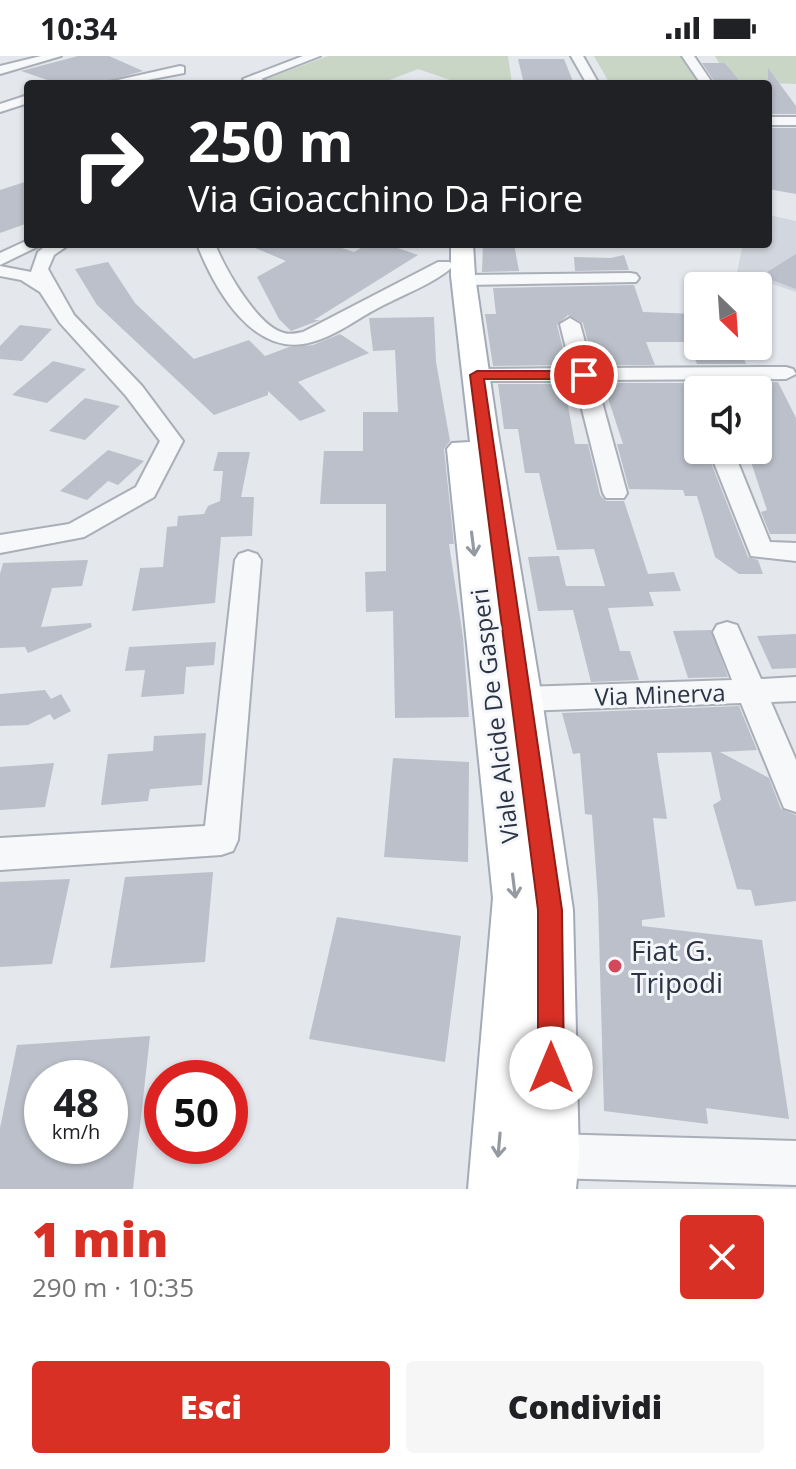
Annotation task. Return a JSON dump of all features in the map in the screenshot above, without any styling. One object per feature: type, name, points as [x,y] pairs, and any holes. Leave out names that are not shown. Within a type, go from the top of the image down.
[{"type":"main road","name":"Viale Alcide De Gasperi","points":[[454,258],[477,375],[550,910],[550,1172]]},
{"type":"main road","name":"Viale Alcide De Gasperi","points":[[454,258],[455,383],[516,898],[496,1189]]},
{"type":"street","points":[[0,70],[55,56]]},
{"type":"street","points":[[252,80],[249,79],[314,56]]},
{"type":"street","points":[[688,56],[704,80]]},
{"type":"street","points":[[572,58],[577,80]]},
{"type":"street","points":[[572,58],[590,80]]},
{"type":"street","points":[[127,80],[180,70]]},
{"type":"street","points":[[0,108],[24,100]]},
{"type":"street","points":[[772,106],[796,107]]},
{"type":"street","points":[[772,121],[796,121]]},
{"type":"street","points":[[0,260],[26,248]]},
{"type":"street","points":[[0,544],[75,531],[145,492],[172,441],[135,392],[19,266],[28,248]]},
{"type":"street","points":[[36,282],[47,252],[54,248]]},
{"type":"street","points":[[207,248],[211,260],[262,330],[277,338],[293,340],[309,337],[454,258],[630,278]]},
{"type":"street","points":[[0,271],[36,282]]},
{"type":"street","points":[[570,324],[615,493]]},
{"type":"street","points":[[759,376],[786,373]]},
{"type":"street","points":[[477,375],[584,375],[684,382]]},
{"type":"street","points":[[726,464],[760,550],[796,552]]},
{"type":"street","points":[[0,854],[221,840],[248,560]]},
{"type":"street","points":[[727,632],[796,798]]},
{"type":"street","name":"Via Minerva","points":[[523,699],[796,689]]},
{"type":"street","points":[[550,1172],[796,1163]]},
{"type":"shaded area","points":[[772,216],[796,221],[796,292],[772,284],[772,272],[737,272],[742,248],[772,248]]},
{"type":"green space","points":[[328,56],[508,56],[511,80],[450,80],[418,69],[389,80],[263,80]]},
{"type":"green space","points":[[594,56],[688,56],[704,80],[608,80]]},
{"type":"green space","points":[[715,56],[796,56],[796,84],[772,83],[772,80],[735,80],[726,63],[719,63]]},
{"type":"building","points":[[78,56],[109,56],[143,71],[111,80],[47,80],[21,71]]},
{"type":"building","points":[[518,59],[564,59],[572,80],[523,80]]},
{"type":"building","points":[[702,63],[725,63],[739,80],[713,80]]},
{"type":"building","points":[[768,68],[796,106],[796,114],[772,114],[772,80],[768,80]]},
{"type":"building","points":[[772,128],[796,128],[796,194],[772,190]]},
{"type":"building","points":[[24,182],[24,224],[0,233],[0,190]]},
{"type":"building","points":[[255,248],[342,248],[354,252],[361,248],[398,248],[418,255],[314,320],[320,320],[291,331],[279,319],[257,277],[286,261]]},
{"type":"building","points":[[483,248],[515,248],[519,271],[482,272]]},
{"type":"building","points":[[796,254],[796,289],[772,280],[772,272],[767,272]]},
{"type":"building","points":[[624,255],[629,270],[575,271],[574,257],[611,258]]},
{"type":"building","points":[[108,262],[135,303],[194,359],[249,340],[265,356],[289,347],[313,345],[340,334],[369,353],[298,382],[326,411],[300,421],[268,391],[268,395],[214,415],[97,305],[75,269]]},
{"type":"building","points":[[634,285],[643,312],[684,313],[684,342],[646,342],[655,365],[594,365],[583,323],[568,315],[557,325],[567,365],[493,366],[485,314],[496,314],[493,288]]},
{"type":"building","points":[[434,317],[436,362],[450,441],[444,449],[454,544],[449,544],[463,637],[469,717],[395,718],[393,611],[366,612],[365,572],[386,571],[386,504],[320,504],[324,451],[363,451],[363,412],[398,412],[395,350],[373,351],[369,318]]},
{"type":"building","points":[[20,325],[52,329],[22,361],[0,359],[0,346]]},
{"type":"building","points":[[695,360],[744,360],[746,364],[697,364]]},
{"type":"building","points":[[53,361],[86,369],[47,403],[12,395]]},
{"type":"building","points":[[772,382],[778,382],[796,418],[796,534],[770,534],[761,512],[767,510],[752,464],[772,464]]},
{"type":"building","points":[[600,383],[684,383],[684,464],[711,464],[748,557],[758,560],[763,574],[739,574],[715,557],[697,496],[685,496],[683,490],[629,489],[617,444],[623,444],[607,395],[603,395]]},
{"type":"building","points":[[498,384],[573,384],[575,395],[566,395],[575,444],[588,444],[600,495],[606,501],[624,501],[648,574],[674,572],[681,591],[649,592],[654,606],[608,608],[620,651],[630,651],[639,680],[591,682],[573,610],[538,611],[528,557],[559,556],[566,586],[605,586],[594,549],[557,550],[539,473],[525,473],[518,429],[504,429]]},
{"type":"building","points":[[85,398],[120,406],[85,440],[49,431]]},
{"type":"building","points":[[108,450],[144,461],[118,485],[108,481],[87,500],[60,491]]},
{"type":"building","points":[[218,452],[250,452],[241,497],[254,497],[252,536],[221,537],[215,603],[132,611],[140,568],[163,567],[167,527],[177,526],[178,516],[204,514],[208,506],[220,501],[223,471],[213,471]]},
{"type":"building","points":[[88,560],[82,586],[52,588],[41,627],[91,623],[92,627],[28,653],[25,647],[0,648],[0,574],[3,563]]},
{"type":"building","points":[[711,630],[728,677],[688,678],[673,631]]},
{"type":"building","points":[[796,634],[796,668],[772,669],[757,636]]},
{"type":"building","points":[[216,642],[214,665],[186,667],[184,694],[141,697],[145,670],[125,671],[129,647]]},
{"type":"building","points":[[45,690],[51,699],[61,694],[71,711],[54,720],[50,714],[28,725],[0,726],[0,694]]},
{"type":"building","points":[[739,706],[757,750],[720,752],[769,778],[781,809],[796,815],[796,901],[755,906],[751,890],[737,889],[713,805],[721,800],[711,752],[657,753],[667,819],[653,818],[665,917],[642,920],[642,926],[762,940],[789,1119],[706,1108],[708,1124],[604,1111],[598,900],[592,815],[585,814],[580,753],[573,754],[562,713]]},
{"type":"building","points":[[206,733],[202,785],[150,789],[148,801],[101,805],[108,754],[153,751],[154,736]]},
{"type":"building","points":[[393,758],[469,762],[468,862],[384,857]]},
{"type":"building","points":[[54,763],[45,807],[0,810],[0,767]]},
{"type":"building","points":[[213,872],[205,962],[110,968],[125,877]]},
{"type":"building","points":[[70,879],[52,964],[0,967],[0,882]]},
{"type":"building","points":[[337,917],[461,936],[445,1062],[309,1039]]},
{"type":"building","points":[[150,1036],[147,1060],[144,1060],[144,1090],[133,1189],[0,1189],[0,1128],[17,1045]]},
{"type":"place","name":"Fiat G. Tripodi","points":[[615,966]]},
{"type":"route","points":[[551,1068],[550,910],[477,375],[584,375]]}]
